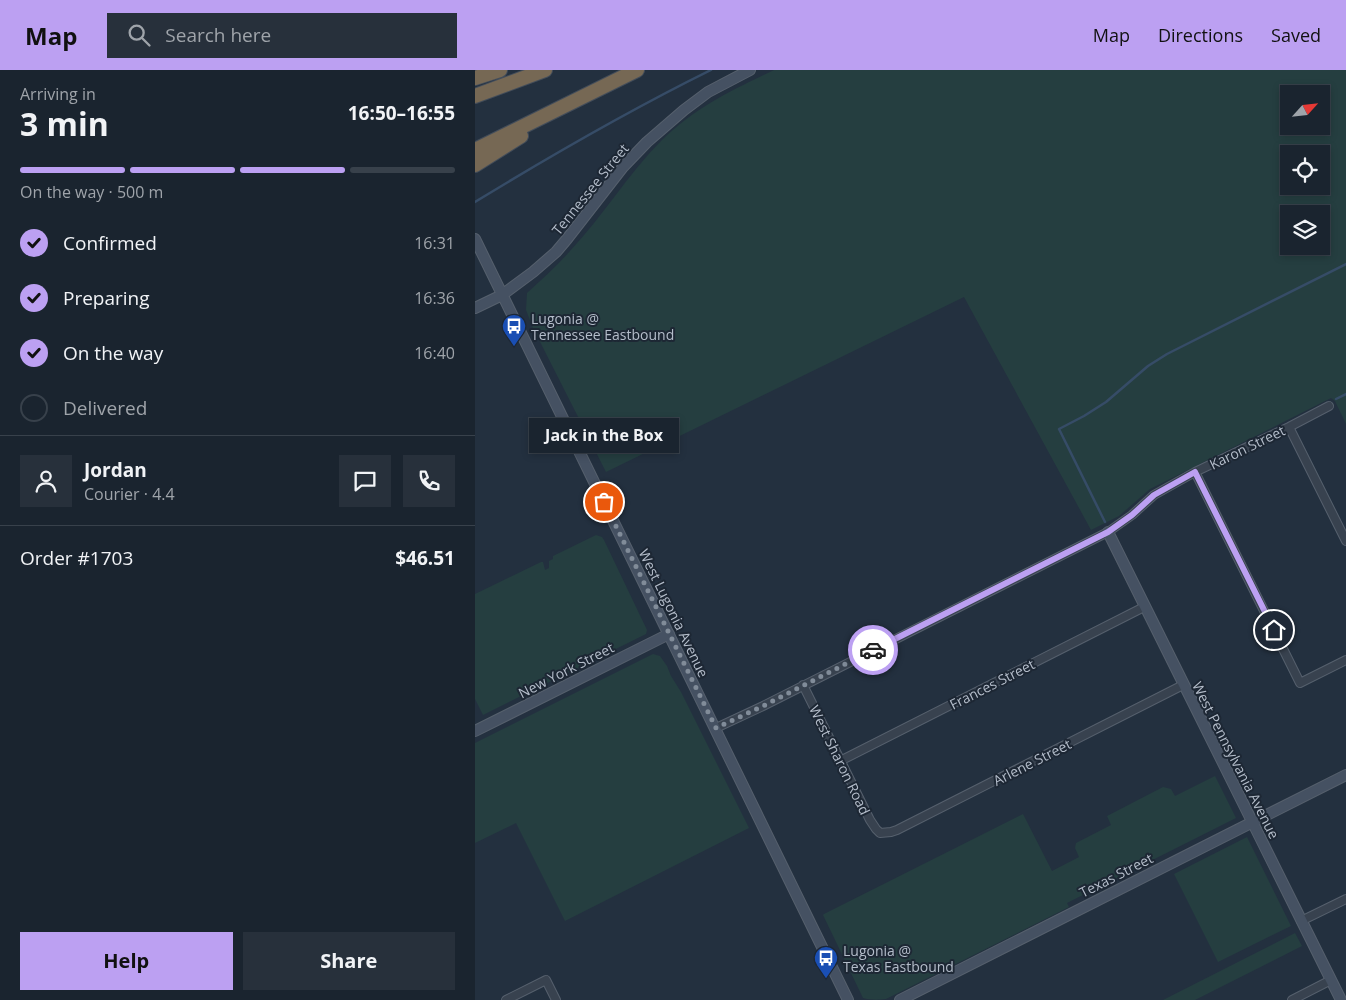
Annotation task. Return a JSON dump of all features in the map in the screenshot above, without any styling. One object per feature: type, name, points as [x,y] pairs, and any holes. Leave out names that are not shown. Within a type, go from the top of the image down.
[{"type":"highway","points":[[475,78],[500,70]]},
{"type":"highway","points":[[475,96],[545,70]]},
{"type":"highway","points":[[475,150],[637,70]]},
{"type":"highway","points":[[475,165],[579,100]]},
{"type":"street","name":"Tennessee Street","points":[[475,308],[502,295],[556,252],[623,167],[647,142],[708,92],[750,70]]},
{"type":"street","name":"West Lugonia Avenue","points":[[475,239],[848,1000]]},
{"type":"street","name":"Karon Street","points":[[716,728],[1108,532],[1132,515],[1154,495],[1195,472],[1329,406]]},
{"type":"street","points":[[1289,427],[1346,541]]},
{"type":"street","points":[[1195,472],[1300,683],[1346,660]]},
{"type":"street","name":"West Pennsylvania Avenue","points":[[1108,532],[1341,1000]]},
{"type":"street","name":"Frances Street","points":[[840,761],[1145,607]]},
{"type":"street","name":"New York Street","points":[[475,731],[669,634]]},
{"type":"street","name":"West Sharon Road","points":[[803,685],[873,825],[880,833]]},
{"type":"street","name":"Arlene Street","points":[[880,833],[897,830],[1183,686]]},
{"type":"street","name":"Texas Street","points":[[900,1000],[1346,775]]},
{"type":"street","points":[[1301,921],[1346,899]]},
{"type":"street","points":[[506,1000],[546,980],[556,1000]]},
{"type":"street","points":[[1292,1000],[1331,980]]},
{"type":"green space","points":[[774,70],[1346,70],[1346,424],[1335,401],[1331,398],[1150,489],[1119,516],[1091,530],[964,297],[606,472],[533,328],[526,310],[527,293],[582,238],[638,167],[662,140],[688,118],[729,92]]},
{"type":"green space","points":[[596,535],[604,540],[647,630],[646,634],[483,715],[475,699],[475,594],[541,562],[543,562],[545,570],[549,568],[549,561],[553,559],[553,556]]},
{"type":"green space","points":[[653,654],[660,656],[667,666],[749,828],[565,921],[516,823],[475,843],[475,743]]},
{"type":"green space","points":[[1215,776],[1236,818],[1067,903],[1069,907],[886,999],[874,1000],[863,998],[824,914],[1023,814],[1052,871],[1079,857],[1075,848],[1076,843],[1111,825],[1107,816],[1163,787],[1171,789],[1175,796]]},
{"type":"green space","points":[[1247,837],[1291,926],[1218,962],[1174,874]]},
{"type":"green space","points":[[1295,933],[1302,946],[1195,1000],[1163,1000]]},
{"type":"waterway","points":[[475,202],[591,133],[711,70]]},
{"type":"waterway","points":[[1105,522],[1059,429],[1106,402],[1148,366],[1167,354],[1346,264]]},
{"type":"waterway","points":[[1336,399],[1346,394]]},
{"type":"way so far","points":[[604,502],[716,728],[873,650]]},
{"type":"place","name":"Lugonia @ Tennessee Eastbound","points":[[514,347]]},
{"type":"place","name":"Jack in the Box","points":[[604,502]]},
{"type":"place","name":"Lugonia @ Texas Eastbound","points":[[826,979]]},
{"type":"route","points":[[873,650],[1108,532],[1132,515],[1154,495],[1195,472],[1274,630]]}]
